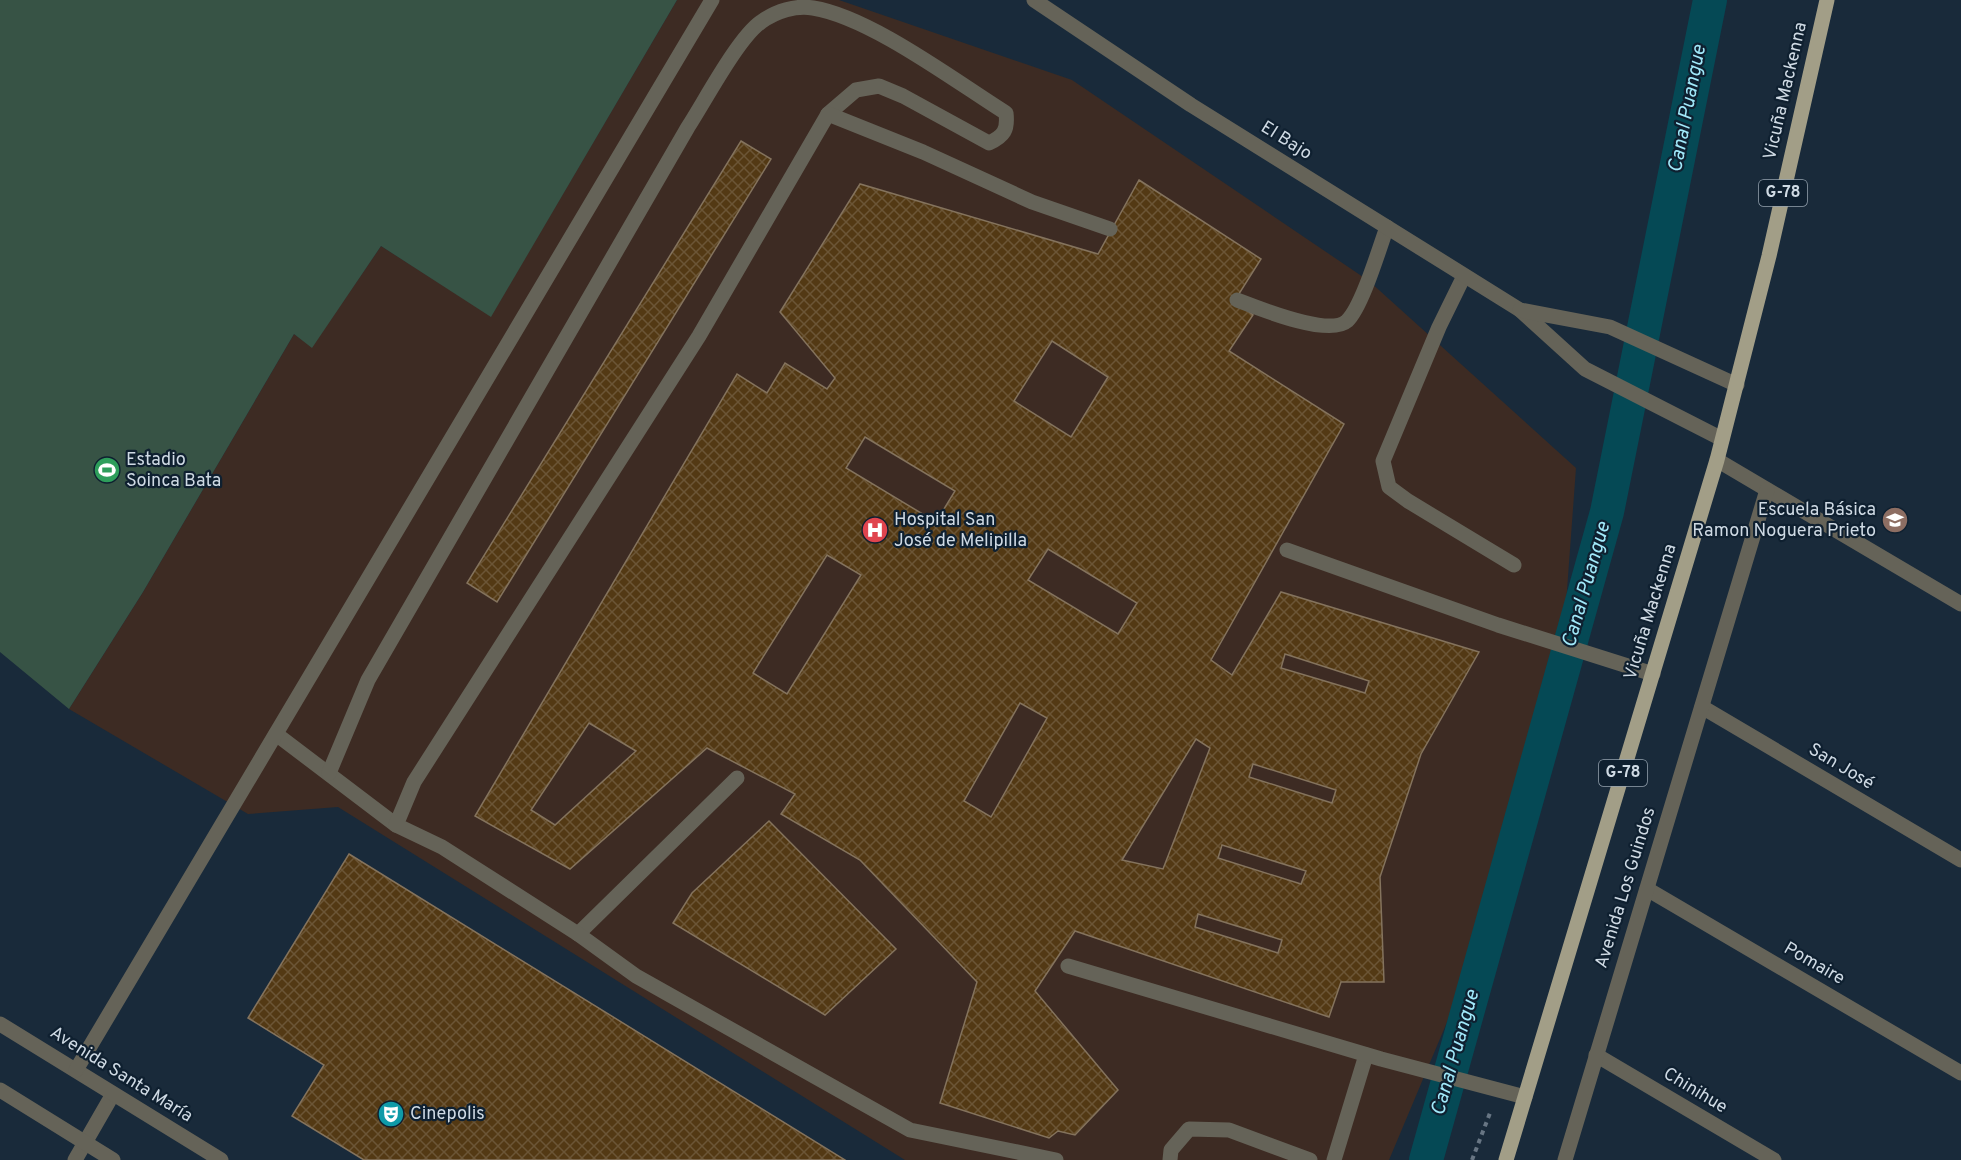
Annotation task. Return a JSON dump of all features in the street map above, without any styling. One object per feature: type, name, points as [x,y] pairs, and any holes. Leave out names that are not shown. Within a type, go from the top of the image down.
[{"type":"main road","name":"Vicuña Mackenna","points":[[1506,1160],[1522,1096],[1717,460],[1769,256],[1827,0]]},
{"type":"street","points":[[76,1070],[712,0]]},
{"type":"street","name":"El Bajo","points":[[1035,0],[1191,105],[1520,310],[1585,369],[1722,439]]},
{"type":"street","points":[[329,773],[368,680],[688,127],[734,55],[760,22],[784,10],[811,7],[840,14],[899,45],[1005,113],[1007,126],[1001,138],[989,143],[903,96],[879,86],[856,90],[828,114],[699,336],[414,782],[396,825]]},
{"type":"street","points":[[828,114],[923,152],[1032,201],[1110,229]]},
{"type":"street","points":[[1237,300],[1303,322],[1337,327],[1346,322],[1362,294],[1387,227]]},
{"type":"street","points":[[1464,276],[1439,327],[1383,461],[1389,487],[1408,501],[1514,565]]},
{"type":"street","name":"El Bajo","points":[[1520,310],[1610,327],[1737,385]]},
{"type":"street","points":[[1717,460],[1961,604]]},
{"type":"street","name":"Avenida Los Guindos","points":[[1565,1160],[1767,490]]},
{"type":"street","points":[[1287,550],[1521,632],[1653,674]]},
{"type":"street","name":"San José","points":[[1702,707],[1961,860]]},
{"type":"street","points":[[276,734],[396,825],[442,848],[578,934],[636,976],[910,1130],[1056,1160]]},
{"type":"street","points":[[578,934],[738,778]]},
{"type":"street","name":"Pomaire","points":[[1647,889],[1961,1073]]},
{"type":"street","points":[[1068,966],[1373,1057],[1522,1096]]},
{"type":"street","name":"Avenida Santa María","points":[[0,1024],[221,1160]]},
{"type":"street","name":"Chinihue","points":[[1596,1055],[1774,1160]]},
{"type":"street","points":[[1334,1160],[1373,1057]]},
{"type":"street","points":[[0,1090],[113,1160]]},
{"type":"street","points":[[75,1160],[113,1094]]},
{"type":"street","points":[[1170,1160],[1171,1150],[1189,1129],[1229,1130],[1310,1160]]},
{"type":"shaded area","name":"Hospital San José de Melipilla","points":[[677,0],[839,0],[1072,80],[1369,281],[1576,468],[1564,631],[1455,1003],[1389,1160],[905,1160],[338,807],[248,814],[69,709],[143,592],[294,334],[312,347],[381,246],[491,316]]},
{"type":"green space","name":"Estadio Soinca Bata","points":[[0,0],[677,0],[491,317],[381,246],[312,348],[294,334],[143,592],[69,709],[0,652]]},
{"type":"building","points":[[741,141],[771,159],[497,602],[467,583]]},
{"type":"building","points":[[1139,180],[1261,259],[1235,300],[1253,315],[1229,351],[1344,424],[1211,660],[1232,675],[1281,592],[1479,652],[1421,754],[1380,877],[1384,982],[1341,982],[1329,1017],[1075,931],[1035,991],[1118,1090],[1075,1135],[1058,1131],[1049,1138],[940,1103],[977,982],[860,860],[781,814],[795,794],[707,748],[570,869],[475,816],[737,374],[767,393],[785,363],[827,389],[835,378],[780,312],[860,184],[1098,254]],"holes":[[[1052,341],[1108,377],[1071,437],[1014,401]],[[865,437],[955,491],[936,522],[846,468]],[[1048,549],[1137,603],[1118,634],[1028,580]],[[827,555],[861,575],[787,694],[753,673]],[[1285,654],[1369,681],[1365,693],[1281,668]],[[1020,703],[1047,718],[991,817],[964,801]],[[589,723],[636,751],[555,825],[531,810]],[[1196,739],[1210,748],[1163,869],[1122,860]],[[1253,764],[1336,790],[1332,803],[1249,777]],[[1222,845],[1306,871],[1301,884],[1218,858]],[[1198,914],[1282,940],[1278,953],[1195,927]]]},
{"type":"building","points":[[769,821],[896,949],[825,1015],[673,923],[692,893]]},
{"type":"building","points":[[349,854],[845,1160],[364,1160],[292,1116],[324,1065],[248,1018]]},
{"type":"waterway","name":"Canal Puangue","points":[[1426,1160],[1607,512],[1710,0]]},
{"type":"place","name":"Estadio Soinca Bata","points":[[107,470]]},
{"type":"place","name":"Escuela Básica Ramon Noguera Prieto","points":[[1895,520]]},
{"type":"place","name":"Hospital San José de Melipilla","points":[[875,530]]},
{"type":"place","name":"Cinepolis","points":[[391,1114]]}]
